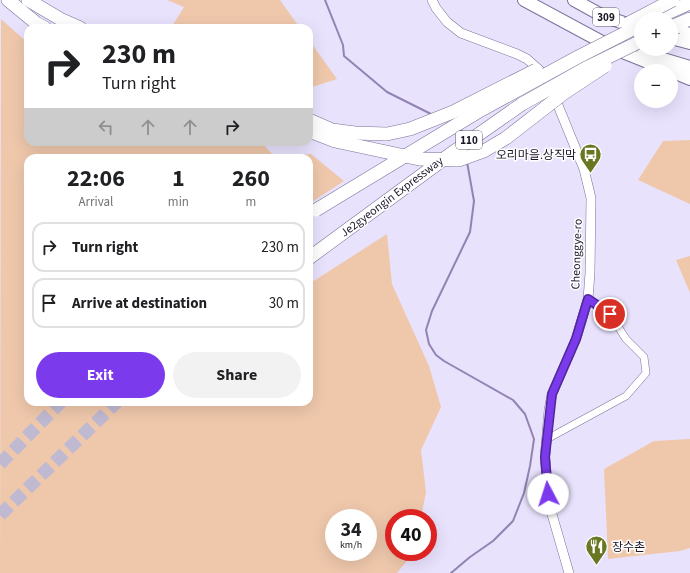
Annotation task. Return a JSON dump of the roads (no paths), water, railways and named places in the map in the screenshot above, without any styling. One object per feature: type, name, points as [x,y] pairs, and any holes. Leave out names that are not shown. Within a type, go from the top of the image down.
[{"type":"highway","points":[[8,0],[38,24]]},
{"type":"highway","points":[[28,0],[71,24]]},
{"type":"highway","name":"309","points":[[524,0],[570,25],[639,52],[690,66]]},
{"type":"highway","points":[[313,122],[334,135],[387,134],[410,129],[453,112],[673,0]]},
{"type":"highway","points":[[576,1],[634,18]]},
{"type":"highway","name":"309","points":[[576,1],[603,16],[634,27]]},
{"type":"highway","points":[[670,12],[690,3]]},
{"type":"highway","points":[[678,26],[690,20]]},
{"type":"highway","points":[[570,25],[615,49],[653,64]]},
{"type":"highway","name":"Je2gyeongin Expressway","points":[[313,212],[481,110],[578,57],[634,29]]},
{"type":"highway","points":[[678,31],[690,34]]},
{"type":"highway","points":[[678,40],[690,43]]},
{"type":"highway","name":"Je2gyeongin Expressway","points":[[313,255],[452,153],[522,104],[588,67],[634,44]]},
{"type":"highway","points":[[313,132],[334,135],[419,159],[459,160],[484,151],[506,138],[564,93],[615,59],[634,50]]},
{"type":"highway","points":[[678,74],[690,79]]},
{"type":"street","name":"Cheonggye-ro","points":[[432,0],[436,8],[447,22],[462,33],[527,59],[546,76],[577,150],[584,169],[591,198],[590,273],[588,299],[576,339],[552,394],[545,457],[549,504],[569,573]]},
{"type":"street","points":[[547,440],[626,396],[646,373],[644,357],[626,339],[610,314],[588,299]]},
{"type":"waterway","points":[[325,0],[343,45],[344,56],[387,92],[433,115]]},
{"type":"waterway","points":[[459,130],[462,131],[463,140]]},
{"type":"waterway","points":[[451,573],[470,557],[493,541],[513,521],[524,493],[534,439],[525,414],[513,400],[444,361],[436,355],[429,344],[426,330],[432,311],[470,232],[474,201],[467,162]]},
{"type":"tunnel","points":[[0,464],[57,406]]},
{"type":"tunnel","points":[[0,515],[113,406]]},
{"type":"place","name":"오리마을.상직막","points":[[591,174]]},
{"type":"place","name":"장수촌","points":[[596,566]]}]
